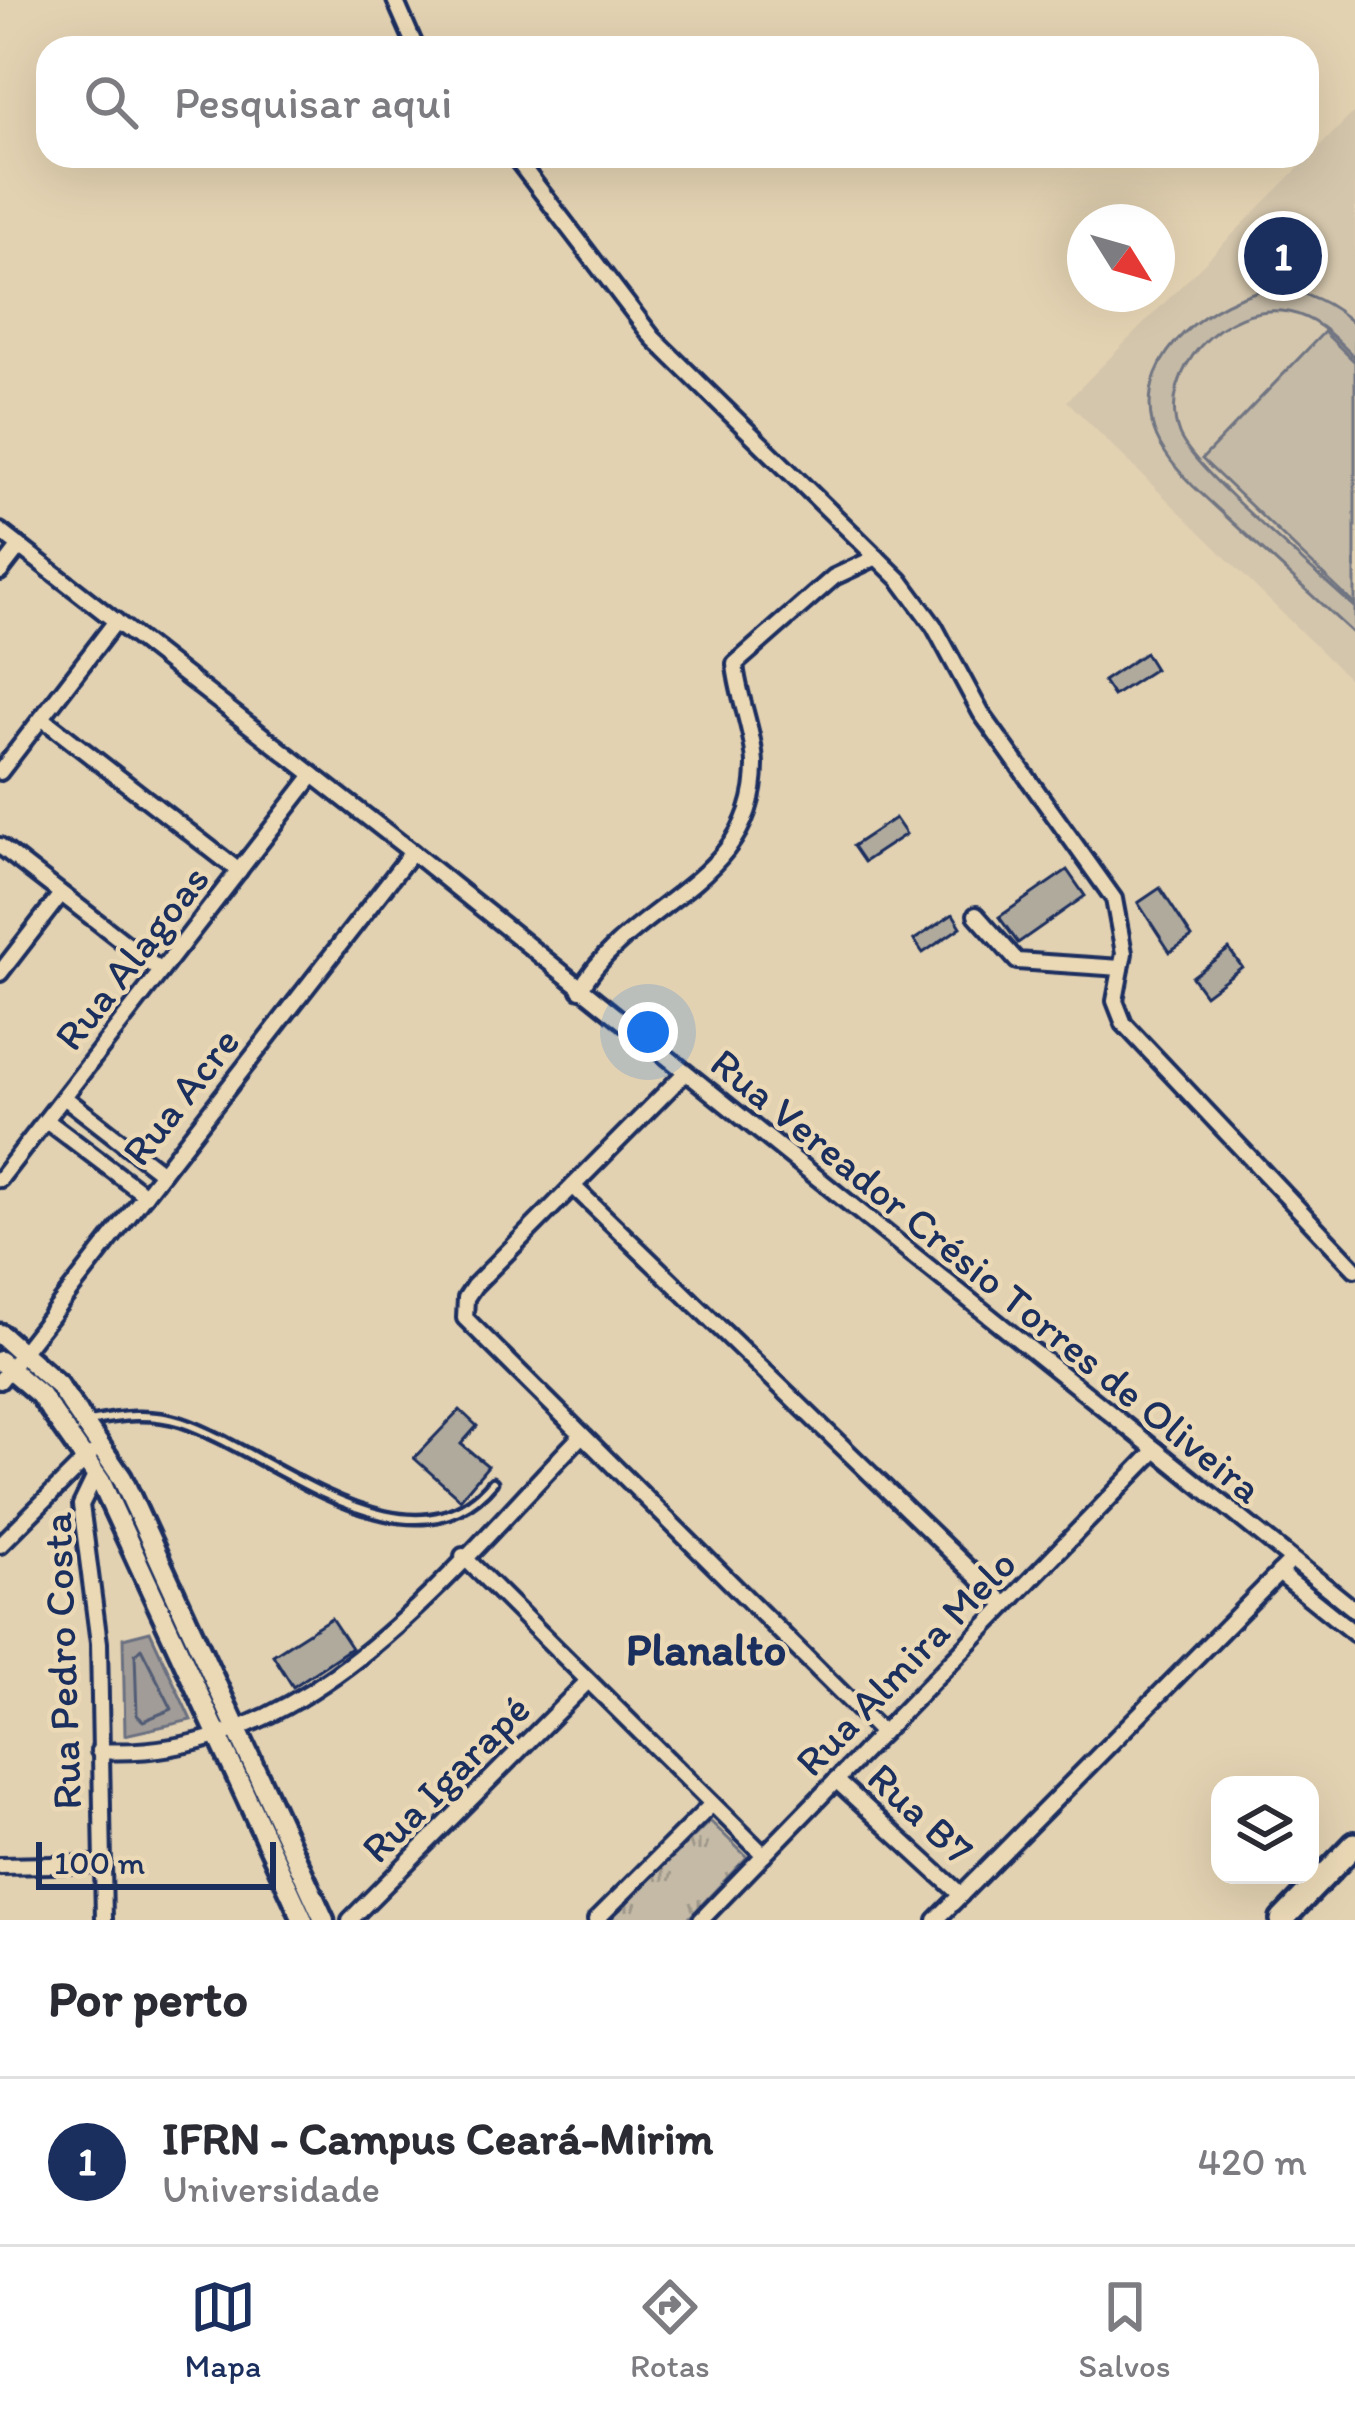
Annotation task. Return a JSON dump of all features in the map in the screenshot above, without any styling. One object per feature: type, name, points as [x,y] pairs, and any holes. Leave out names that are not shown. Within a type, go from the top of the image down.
[{"type":"main road","points":[[1282,1920],[1355,1844]]},
{"type":"street","points":[[395,0],[411,36]]},
{"type":"street","points":[[523,168],[653,338],[877,556],[934,626],[980,713],[1114,899],[1124,928],[1114,1001],[1124,1024],[1355,1269]]},
{"type":"street","name":"Rua Vereador Crésio Torres de Oliveira","points":[[0,531],[412,852],[683,1075],[1355,1610]]},
{"type":"street","points":[[0,572],[20,547]]},
{"type":"street","points":[[580,990],[594,965],[633,928],[695,887],[740,834],[755,764],[735,664],[834,577],[877,556]]},
{"type":"street","points":[[0,772],[116,621]]},
{"type":"street","points":[[42,718],[239,871]]},
{"type":"street","name":"Rua Alagoas","points":[[0,1179],[313,775]]},
{"type":"street","points":[[0,846],[161,971]]},
{"type":"street","name":"Rua Acre","points":[[3,1370],[23,1352],[412,852]]},
{"type":"street","points":[[0,973],[61,894]]},
{"type":"street","points":[[976,915],[1017,961],[1121,968]]},
{"type":"street","points":[[683,1075],[474,1286],[466,1298],[465,1318],[882,1733]]},
{"type":"street","points":[[64,1097],[162,1173]]},
{"type":"street","points":[[46,1120],[145,1195]]},
{"type":"street","points":[[573,1186],[1006,1605]]},
{"type":"street","points":[[0,1334],[89,1422],[103,1445],[240,1728],[324,1920]]},
{"type":"street","points":[[3,1370],[40,1396],[92,1466],[303,1920]]},
{"type":"street","points":[[99,1751],[134,1753],[219,1734],[315,1694],[464,1556],[581,1436]]},
{"type":"street","points":[[0,1545],[92,1466],[103,1445]]},
{"type":"street","name":"Rua Almira Melo","points":[[701,1920],[1156,1450]]},
{"type":"street","name":"Rua Pedro Costa","points":[[92,1466],[81,1505],[99,1642],[104,1920]]},
{"type":"street","points":[[464,1556],[764,1855]]},
{"type":"street","points":[[936,1920],[1292,1561]]},
{"type":"street","points":[[1280,1573],[1355,1634]]},
{"type":"street","name":"Rua Igarapé","points":[[350,1920],[586,1682]]},
{"type":"street","name":"Rua B7","points":[[836,1780],[961,1895]]},
{"type":"street","points":[[596,1920],[712,1804]]},
{"type":"street","points":[[0,1866],[102,1864]]},
{"type":"lane","points":[[89,1422],[143,1415],[179,1421],[346,1504],[386,1517],[449,1517],[468,1509],[493,1483]]},
{"type":"shaded area","points":[[1355,111],[1355,685],[1067,401],[1155,312],[1175,312],[1175,292],[1298,168],[1319,168],[1319,147]]},
{"type":"green space","points":[[1273,288],[1317,299],[1346,317],[1355,325],[1355,358],[1325,329],[1299,315],[1264,311],[1241,317],[1201,345],[1187,365],[1174,410],[1179,434],[1231,496],[1355,608],[1355,635],[1187,479],[1154,432],[1150,397],[1168,352],[1204,316]]},
{"type":"green space","points":[[1324,332],[1355,362],[1355,605],[1202,459]]},
{"type":"green space","points":[[710,1821],[747,1857],[687,1920],[608,1920]]},
{"type":"water","points":[[150,1631],[191,1720],[125,1735],[123,1638]]},
{"type":"building","points":[[1145,653],[1155,669],[1113,696],[1103,681]]},
{"type":"building","points":[[895,818],[906,834],[864,862],[853,846]]},
{"type":"building","points":[[1067,870],[1085,896],[1018,943],[999,917]]},
{"type":"building","points":[[1160,888],[1192,937],[1170,952],[1138,903]]},
{"type":"building","points":[[953,914],[961,927],[923,953],[914,940]]},
{"type":"building","points":[[1229,949],[1242,967],[1205,995],[1192,977]]},
{"type":"building","points":[[460,1410],[477,1426],[461,1444],[488,1466],[460,1499],[414,1458]]},
{"type":"building","points":[[331,1618],[351,1648],[293,1687],[273,1655]]},
{"type":"place","name":"IFRN - Campus Ceará-Mirim","points":[[1283,256]]},
{"type":"district","name":"Planalto","points":[[706,1649]]}]
